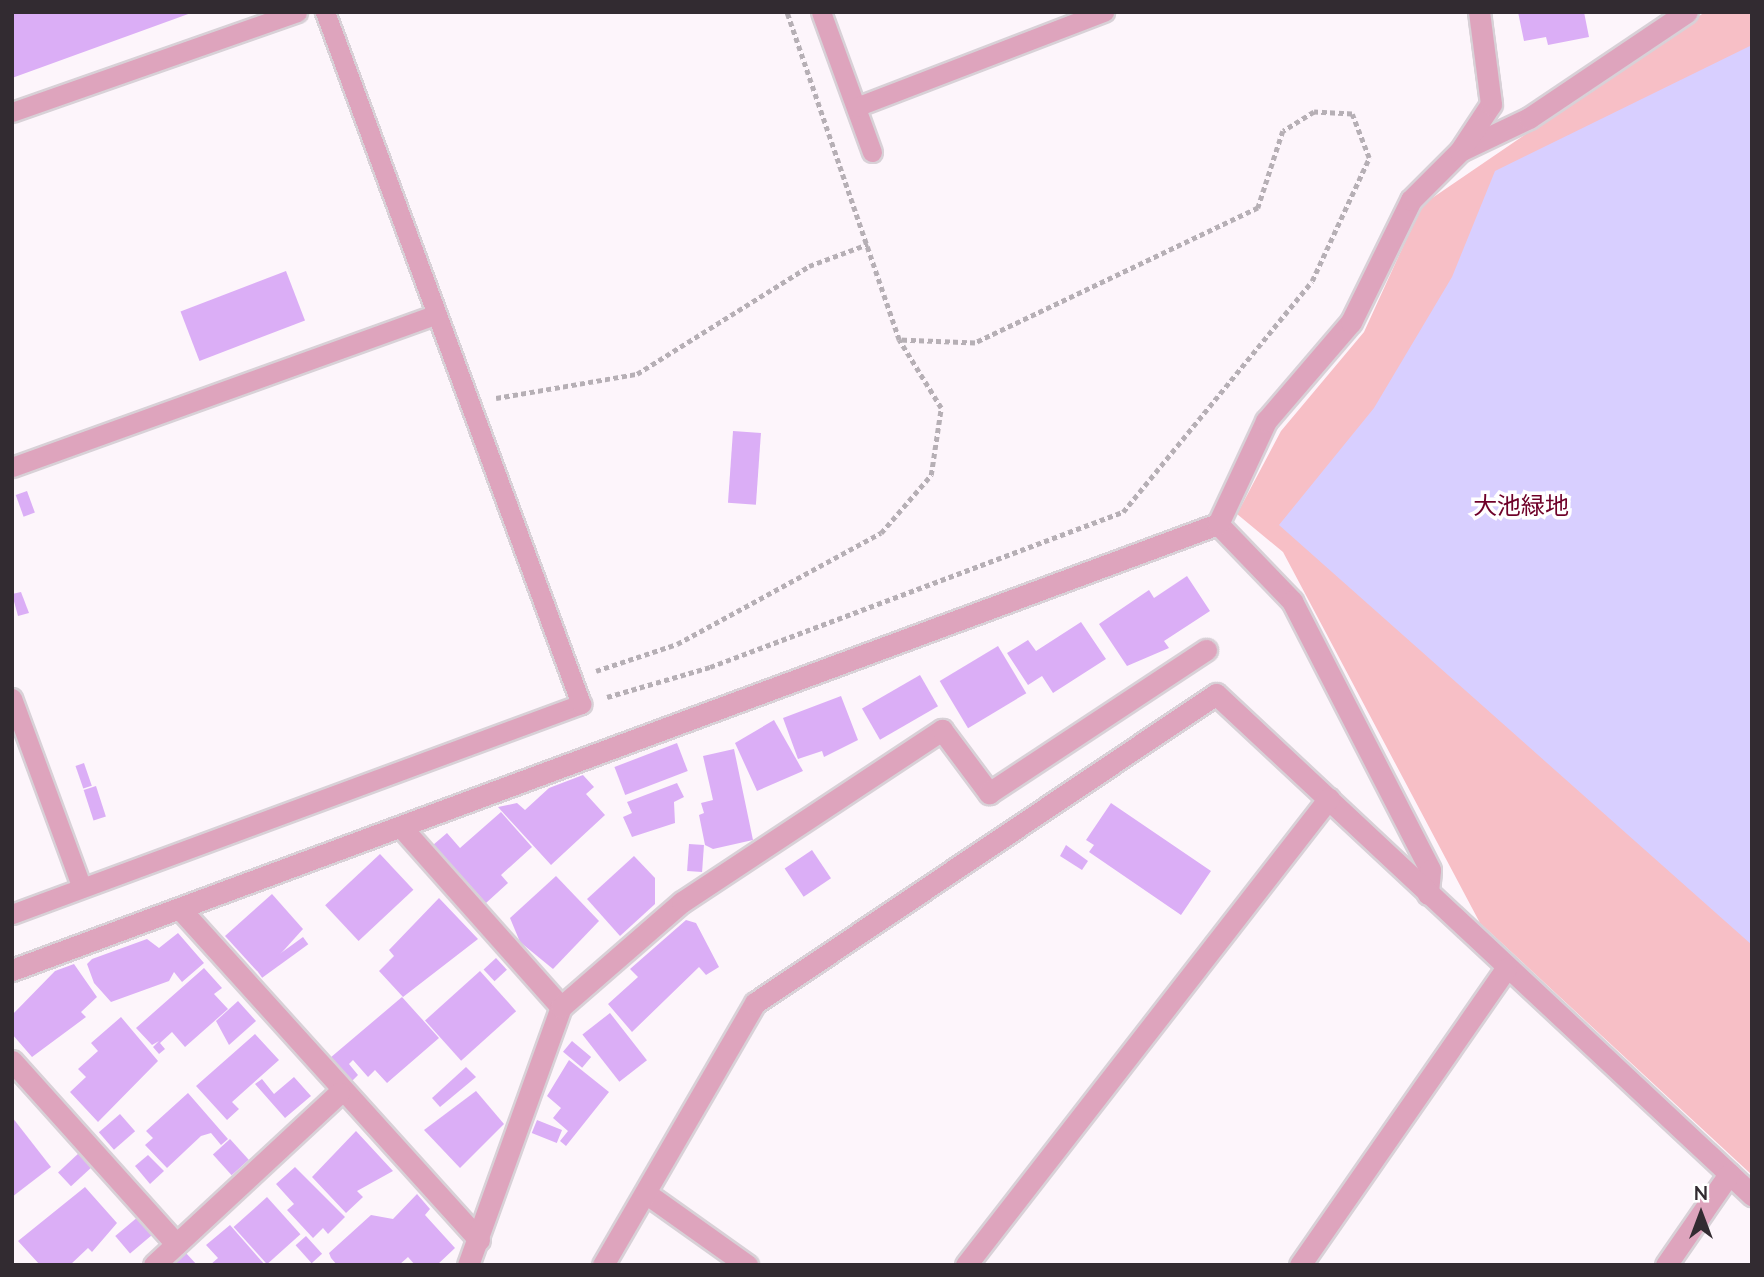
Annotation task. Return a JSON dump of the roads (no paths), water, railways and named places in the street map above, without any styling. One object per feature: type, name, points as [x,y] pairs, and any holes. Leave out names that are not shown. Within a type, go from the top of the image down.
[{"type":"street","points":[[12,970],[182,911],[1218,524],[1266,421],[1350,321],[1411,200],[1461,151],[1491,104],[1479,12]]},
{"type":"street","points":[[1461,151],[1529,118],[1687,12]]},
{"type":"street","points":[[1218,524],[1292,601],[1430,870],[1428,894]]},
{"type":"street","points":[[468,1265],[561,1007],[682,902],[942,730],[989,793],[1206,650]]},
{"type":"street","points":[[603,1265],[755,1003],[1216,694],[1329,798],[1506,969],[1752,1195]]},
{"type":"street","points":[[966,1265],[1329,798]]},
{"type":"street","points":[[402,828],[561,1007]]},
{"type":"street","points":[[182,911],[340,1093],[479,1240]]},
{"type":"street","points":[[1300,1265],[1506,969]]},
{"type":"street","points":[[12,1061],[176,1244]]},
{"type":"street","points":[[154,1265],[340,1093]]},
{"type":"street","points":[[1666,1265],[1729,1174]]},
{"type":"street","points":[[646,1194],[747,1265]]},
{"type":"lane","points":[[12,112],[297,12]]},
{"type":"lane","points":[[12,914],[581,704],[434,315],[325,12]]},
{"type":"lane","points":[[821,12],[872,152]]},
{"type":"lane","points":[[856,107],[1104,12]]},
{"type":"lane","points":[[12,467],[434,315]]},
{"type":"lane","points":[[12,698],[82,888]]},
{"type":"park label","name":"大池緑地","points":[[1521,506]]}]
